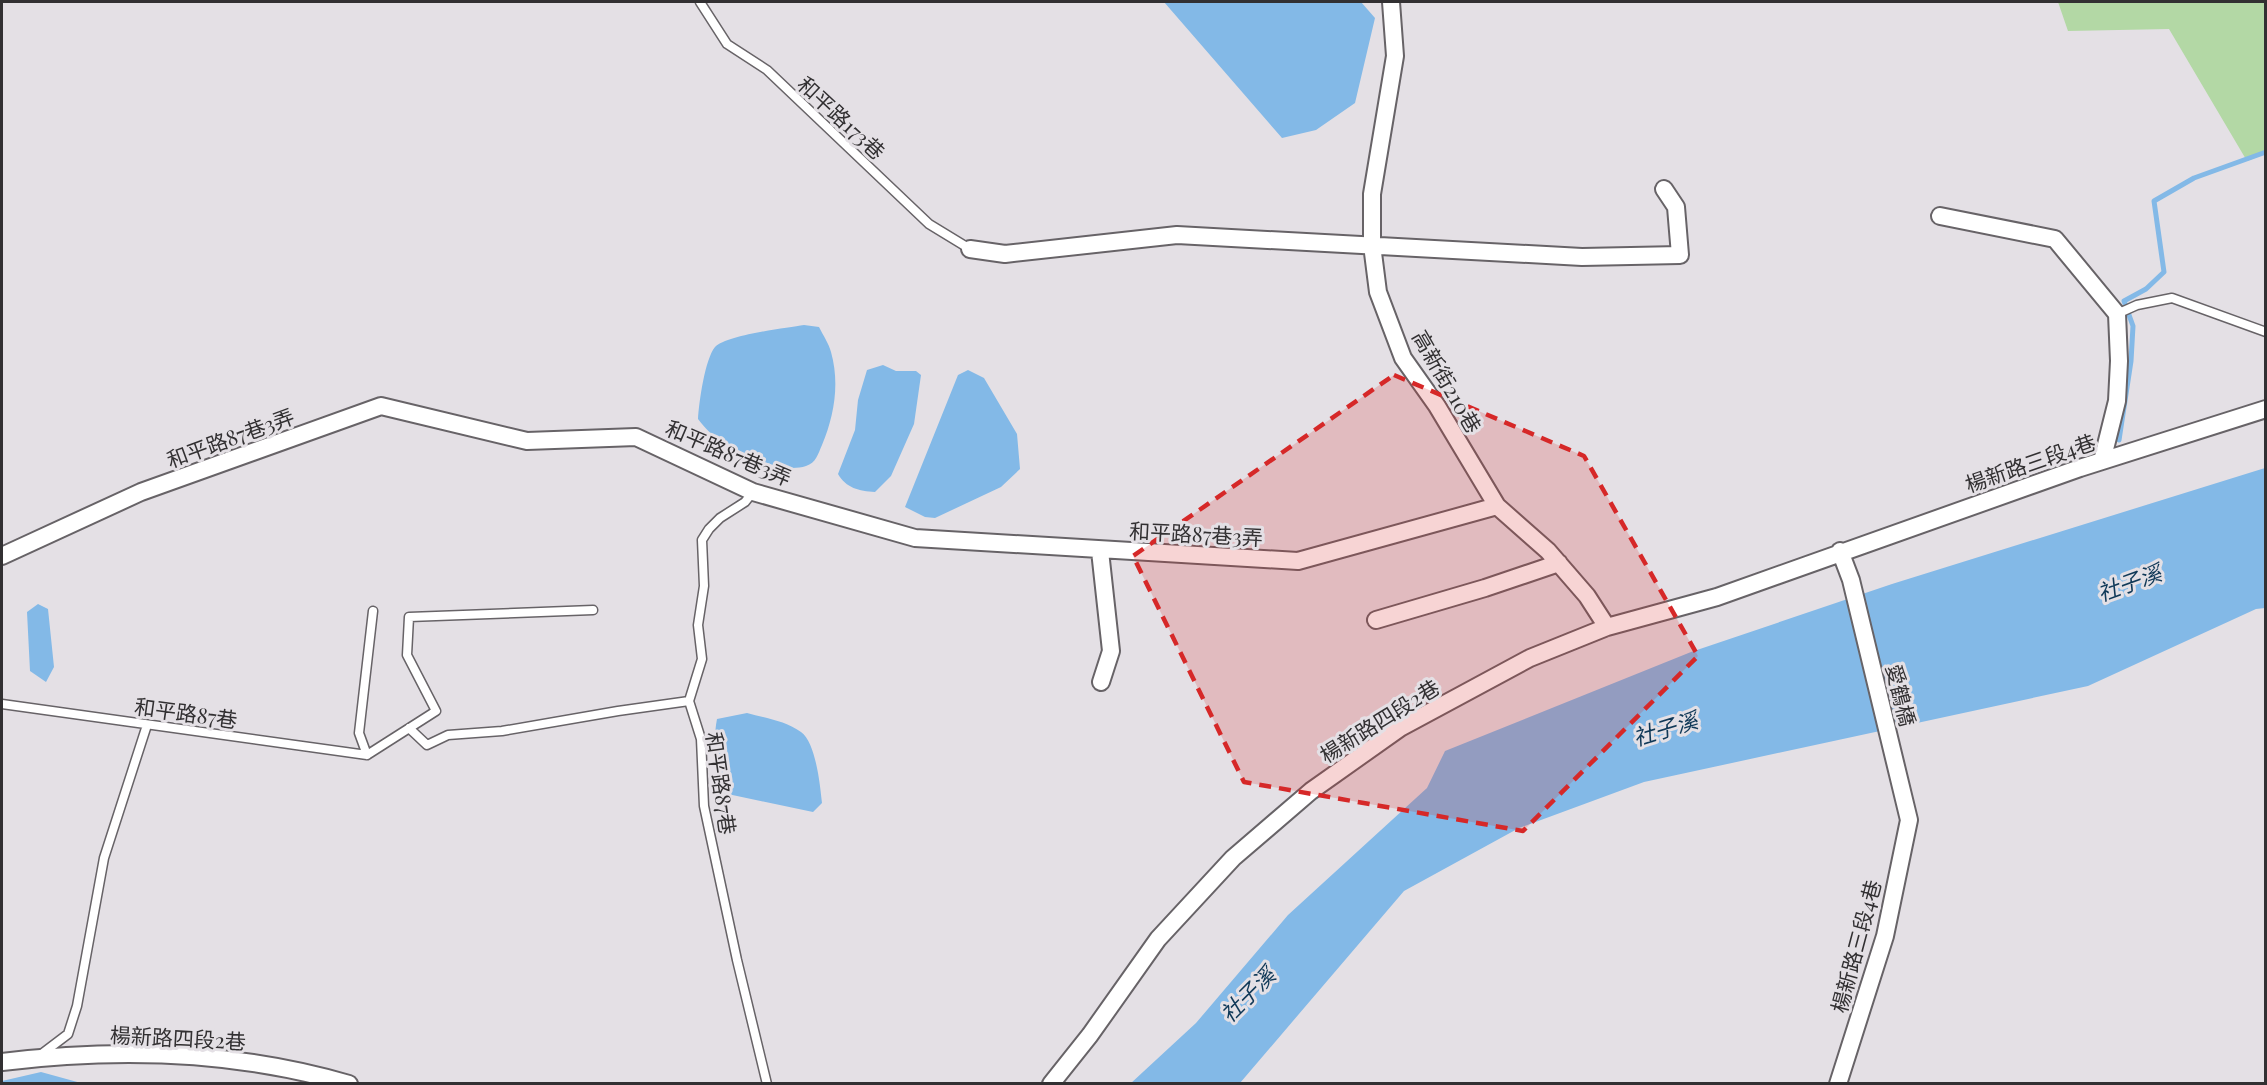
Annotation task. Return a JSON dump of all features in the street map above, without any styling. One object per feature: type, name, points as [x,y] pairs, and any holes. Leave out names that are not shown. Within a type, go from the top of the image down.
[{"type":"street","name":"高新街210巷","points":[[1391,2],[1395,56],[1372,194],[1372,245],[1378,292],[1403,358],[1437,406],[1497,506],[1559,563],[1587,596],[1606,627]]},
{"type":"street","points":[[970,249],[1005,254],[1177,235],[1582,257],[1680,255],[1676,207],[1664,189]]},
{"type":"street","points":[[1940,216],[2055,240],[2117,315],[2119,362],[2116,400],[2102,461]]},
{"type":"street","name":"和平路87巷3弄","points":[[2,556],[141,492],[381,406],[527,441],[636,438],[753,492],[915,538],[1100,551],[1298,561],[1497,506]]},
{"type":"street","name":"楊新路三段4巷","points":[[1840,551],[2102,461],[2265,409]]},
{"type":"street","points":[[1100,551],[1112,651],[1101,682]]},
{"type":"street","name":"愛鶴橋","points":[[1840,551],[1851,580],[1909,820]]},
{"type":"street","name":"楊新路四段2巷","points":[[1051,1083],[1090,1035],[1158,939],[1233,858],[1311,791],[1400,728],[1530,658],[1606,627],[1717,597],[1840,551]]},
{"type":"street","points":[[1377,620],[1559,563]]},
{"type":"street","name":"楊新路三段4巷","points":[[1838,1083],[1885,936],[1909,820]]},
{"type":"street","name":"楊新路四段2巷","points":[[2,1062],[132,1053],[207,1057],[282,1068],[349,1083]]},
{"type":"lane","name":"和平路173巷","points":[[700,2],[727,44],[767,70],[929,224],[970,249]]},
{"type":"lane","points":[[2117,315],[2138,305],[2172,298],[2265,332]]},
{"type":"lane","points":[[409,728],[427,745],[448,735],[502,731],[689,701],[702,659],[698,625],[704,586],[702,540],[720,518],[745,502],[753,492]]},
{"type":"lane","points":[[373,611],[359,733],[367,755],[436,711],[406,655],[409,616],[593,610]]},
{"type":"lane","name":"和平路87巷","points":[[689,701],[701,740],[704,806],[737,960],[767,1083]]},
{"type":"lane","name":"和平路87巷","points":[[2,704],[367,755]]},
{"type":"lane","points":[[36,1058],[68,1034],[78,1006],[104,858],[147,725]]},
{"type":"highlighted area","points":[[1394,375],[1584,456],[1698,656],[1523,831],[1244,782],[1133,556]]},
{"type":"green space","points":[[2058,2],[2265,2],[2265,154],[2247,161],[2169,29],[2068,31]]},
{"type":"water","points":[[1164,2],[1361,2],[1375,18],[1355,103],[1316,130],[1282,138]]},
{"type":"water","points":[[804,325],[819,327],[829,346],[834,364],[834,400],[826,434],[818,455],[809,465],[791,468],[769,464],[726,444],[714,436],[698,419],[705,371],[715,347],[731,339]]},
{"type":"water","points":[[883,365],[896,371],[916,371],[921,375],[914,424],[891,476],[875,492],[869,492],[849,486],[838,474],[855,430],[858,400],[867,370]]},
{"type":"water","points":[[968,370],[984,378],[1017,434],[1020,469],[1001,487],[935,518],[925,517],[905,507],[958,375]]},
{"type":"water","name":"社子溪","points":[[2265,468],[2265,608],[2256,609],[2088,686],[1644,782],[1519,828],[1404,891],[1240,1083],[1130,1084],[1196,1023],[1288,915],[1427,788],[1445,751],[1691,652],[1892,584]]},
{"type":"water","points":[[38,604],[48,609],[54,667],[46,682],[30,671],[27,612]]},
{"type":"water","points":[[747,713],[789,725],[806,737],[814,755],[822,803],[813,812],[723,793],[715,747],[717,719]]},
{"type":"water","points":[[41,1072],[81,1083],[2,1083],[2,1081]]},
{"type":"waterway","points":[[2119,440],[2131,361],[2133,326],[2124,301],[2146,289],[2164,272],[2154,201],[2194,178],[2266,152]]}]
